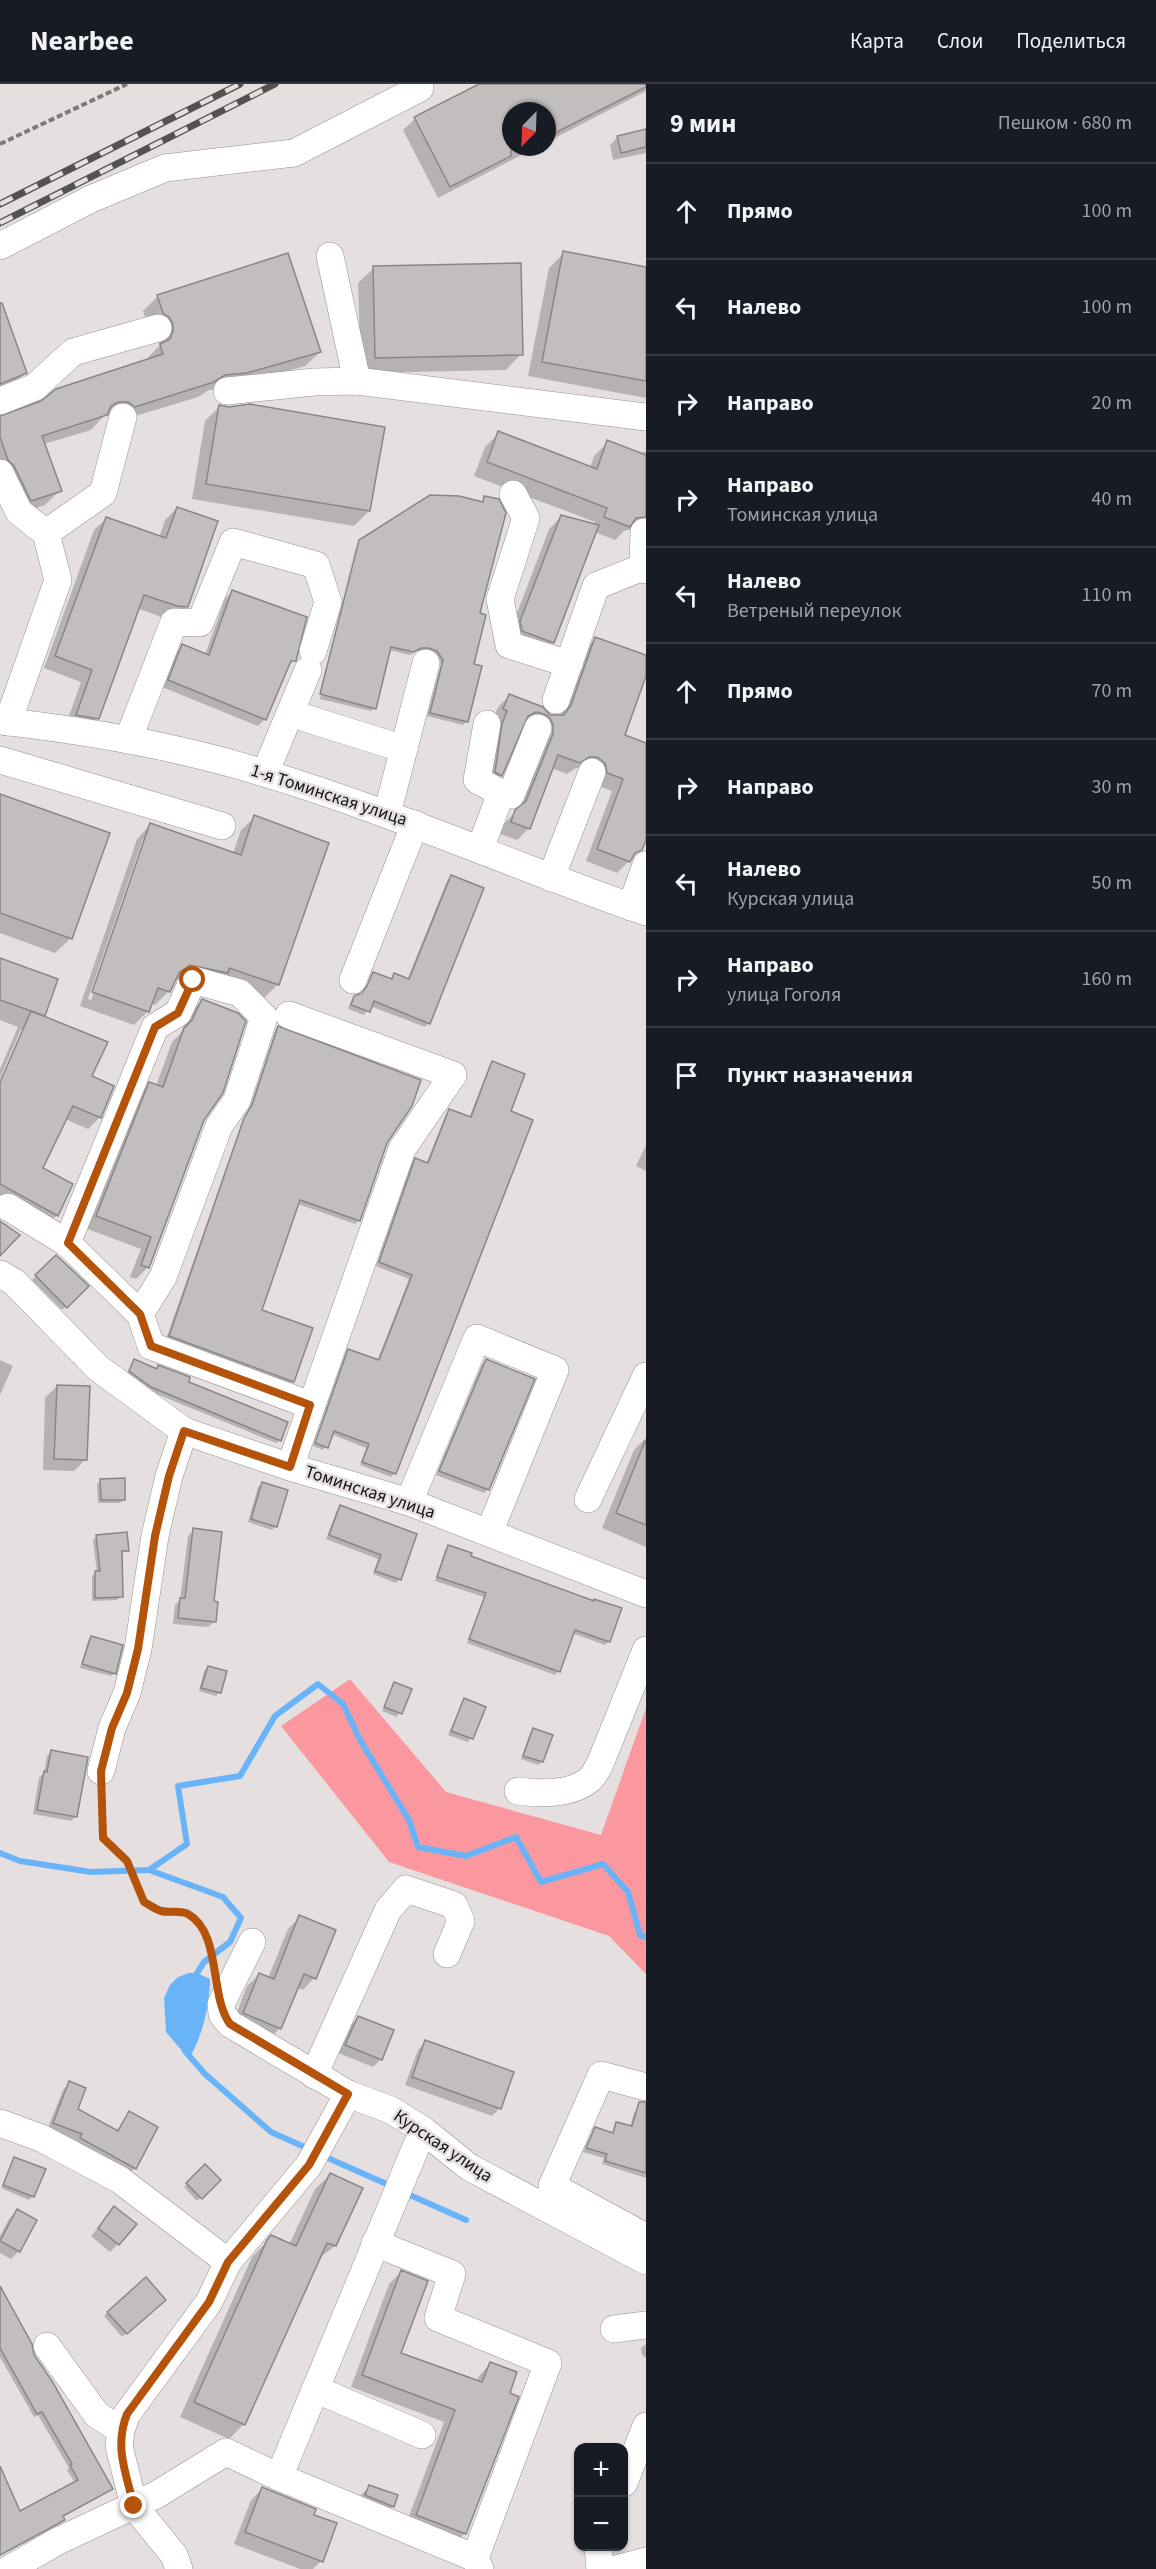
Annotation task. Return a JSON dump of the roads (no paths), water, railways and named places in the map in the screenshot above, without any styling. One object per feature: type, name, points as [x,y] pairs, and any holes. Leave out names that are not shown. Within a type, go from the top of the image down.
[{"type":"street","points":[[0,246],[91,199],[165,168],[294,153],[420,88]]},
{"type":"street","points":[[330,256],[357,381]]},
{"type":"street","points":[[0,401],[35,387],[73,352],[158,328]]},
{"type":"street","points":[[227,391],[357,381],[646,417]]},
{"type":"street","points":[[46,533],[103,493],[123,417]]},
{"type":"street","points":[[0,473],[19,512],[46,533],[58,580],[4,722]]},
{"type":"street","points":[[513,494],[525,518],[500,599],[509,645],[568,664]]},
{"type":"street","points":[[556,700],[596,586],[645,569],[644,532]]},
{"type":"street","points":[[128,740],[174,622],[200,623],[234,542],[316,565],[328,602],[310,660],[265,773]]},
{"type":"street","points":[[387,814],[426,663]]},
{"type":"street","points":[[305,718],[404,749]]},
{"type":"street","name":"1-я Томинская улица","points":[[4,722],[128,740],[265,773],[415,824],[638,910]]},
{"type":"street","points":[[487,724],[477,780],[501,793],[511,795],[538,728]]},
{"type":"street","points":[[0,760],[222,826]]},
{"type":"street","points":[[551,878],[592,772]]},
{"type":"street","points":[[480,849],[501,793]]},
{"type":"street","points":[[353,980],[415,824]]},
{"type":"street","points":[[638,910],[646,865]]},
{"type":"street","points":[[68,1243],[155,1027],[178,1013],[193,980],[240,993],[264,1017],[237,1100],[219,1126],[163,1277],[140,1314]]},
{"type":"street","points":[[289,1015],[453,1075],[402,1149],[290,1467]]},
{"type":"street","points":[[8,1207],[68,1243],[140,1314],[151,1346],[310,1405]]},
{"type":"street","name":"Томинская улица","points":[[0,1274],[14,1282],[98,1368],[184,1431],[290,1467],[409,1502],[646,1594]]},
{"type":"street","points":[[409,1502],[477,1338],[555,1370],[489,1533]]},
{"type":"street","points":[[588,1499],[646,1376]]},
{"type":"street","points":[[101,1771],[112,1728],[127,1693],[138,1649],[155,1536],[169,1476],[184,1431]]},
{"type":"street","points":[[518,1791],[536,1793],[573,1789],[591,1779],[600,1764],[646,1650]]},
{"type":"street","points":[[314,2075],[388,1910],[406,1889],[454,1905],[462,1921],[447,1954]]},
{"type":"street","name":"Курская улица","points":[[252,1942],[221,2004],[222,2014],[230,2024],[348,2094],[391,2110],[423,2130],[469,2167],[646,2261]]},
{"type":"street","points":[[646,2087],[601,2075],[552,2187],[646,2237]]},
{"type":"street","points":[[179,2569],[174,2555],[134,2506],[119,2446],[121,2430],[127,2414],[209,2302],[228,2262],[309,2165],[348,2094]]},
{"type":"street","points":[[0,2123],[41,2138],[120,2180],[228,2262]]},
{"type":"street","points":[[279,2476],[423,2130]]},
{"type":"street","points":[[9,2569],[57,2541],[134,2506],[226,2452],[477,2564],[548,2363],[438,2318],[452,2274],[375,2243]]},
{"type":"street","points":[[614,2329],[646,2325]]},
{"type":"street","points":[[47,2346],[97,2415],[121,2430]]},
{"type":"street","points":[[315,2389],[422,2435]]},
{"type":"street","points":[[628,2473],[646,2426]]},
{"type":"street","points":[[598,2551],[600,2569]]},
{"type":"street","points":[[616,2569],[646,2561]]},
{"type":"water","points":[[197,1973],[210,1979],[204,2020],[189,2059],[166,2032],[164,1998],[170,1985],[178,1977]]},
{"type":"waterway","points":[[0,1853],[20,1861],[91,1872],[149,1870],[187,1844],[178,1786],[240,1776],[275,1716],[318,1684],[343,1704],[360,1740],[409,1820],[418,1847],[466,1856],[516,1837],[541,1882],[603,1864],[628,1892],[640,1935],[646,1937]]},
{"type":"waterway","points":[[149,1870],[223,1897],[241,1918],[230,1942],[204,1962],[194,1978]]},
{"type":"waterway","points":[[185,2051],[205,2074],[271,2132],[309,2149]]},
{"type":"waterway","points":[[321,2155],[391,2186]]},
{"type":"waterway","points":[[403,2192],[466,2220]]},
{"type":"railway","points":[[0,204],[240,84]]},
{"type":"railway","points":[[0,223],[275,84]]}]
